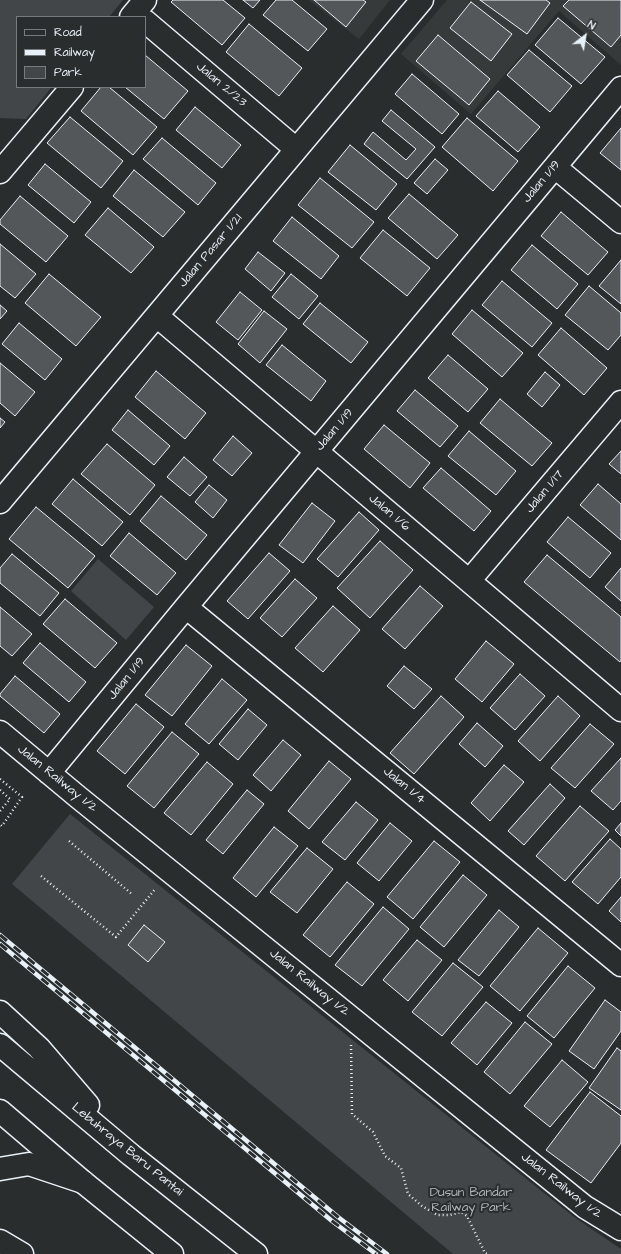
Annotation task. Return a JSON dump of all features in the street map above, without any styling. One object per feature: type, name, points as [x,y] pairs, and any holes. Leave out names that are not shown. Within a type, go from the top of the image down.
[{"type":"main road","name":"Jalan Pasar 1/21","points":[[0,502],[422,0]]},
{"type":"main road","name":"Jalan 2/23","points":[[146,20],[296,149]]},
{"type":"main road","points":[[3,161],[71,88]]},
{"type":"main road","name":"Jalan 1/19","points":[[49,773],[186,607],[621,88]]},
{"type":"main road","points":[[555,167],[621,222]]},
{"type":"main road","name":"Jalan 1/6","points":[[157,316],[621,710]]},
{"type":"main road","name":"Jalan 1/17","points":[[469,581],[621,402]]},
{"type":"main road","name":"Jalan 1/4","points":[[186,607],[621,965]]},
{"type":"main road","name":"Jalan Railway 1/2","points":[[0,732],[585,1207],[621,1230]]},
{"type":"main road","points":[[0,1012],[39,1048],[131,1155]]},
{"type":"main road","name":"Lebuhraya Baru Pantai","points":[[0,1045],[131,1155],[256,1254]]},
{"type":"main road","points":[[0,1111],[83,1182],[172,1254]]},
{"type":"main road","points":[[0,1169],[29,1164],[83,1182]]},
{"type":"main road","points":[[0,1241],[22,1254]]},
{"type":"path","points":[[0,779],[22,797],[2,826],[0,824]]},
{"type":"path","points":[[0,790],[10,799],[0,812]]},
{"type":"path","points":[[69,841],[133,895]]},
{"type":"path","points":[[41,876],[116,937],[157,887]]},
{"type":"path","points":[[350,1017],[352,1114],[373,1132],[385,1156],[400,1168],[408,1194],[422,1206],[437,1215],[450,1215],[461,1212],[467,1216],[485,1253],[487,1254]]},
{"type":"shaded area","points":[[309,0],[390,0],[359,39]]},
{"type":"shaded area","points":[[447,0],[621,0],[621,65],[559,11],[471,114],[401,54]]},
{"type":"green space","points":[[0,0],[123,0],[110,16],[16,16],[16,88],[51,88],[26,119],[0,118]]},
{"type":"green space","points":[[98,559],[154,607],[126,640],[71,591]]},
{"type":"green space","name":"Dusun Bandar Railway Park","points":[[70,814],[574,1217],[621,1249],[621,1254],[453,1254],[12,884]]},
{"type":"building","points":[[173,0],[223,0],[245,18],[222,45],[171,2]]},
{"type":"building","points":[[243,0],[260,0],[253,8]]},
{"type":"building","points":[[276,0],[292,0],[327,29],[308,51],[263,15]]},
{"type":"building","points":[[314,0],[363,0],[366,2],[346,27]]},
{"type":"building","points":[[480,0],[546,0],[550,3],[527,34]]},
{"type":"building","points":[[569,0],[621,0],[621,35],[611,47],[563,6]]},
{"type":"building","points":[[471,2],[512,34],[491,61],[450,28]]},
{"type":"building","points":[[558,18],[605,57],[581,84],[535,45]]},
{"type":"building","points":[[249,24],[302,68],[279,96],[226,52]]},
{"type":"building","points":[[438,35],[490,79],[469,105],[416,61]]},
{"type":"building","points":[[529,50],[572,86],[550,112],[507,75]]},
{"type":"building","points":[[146,56],[188,91],[164,119],[126,88],[146,88]]},
{"type":"building","points":[[412,74],[459,114],[442,134],[395,94]]},
{"type":"building","points":[[100,88],[110,88],[157,127],[133,155],[81,111]]},
{"type":"building","points":[[498,91],[540,127],[518,152],[476,116]]},
{"type":"building","points":[[195,107],[241,145],[222,168],[176,130]]},
{"type":"building","points":[[391,110],[435,147],[407,179],[364,144],[373,132],[406,160],[416,149],[382,121]]},
{"type":"building","points":[[70,117],[123,161],[101,188],[47,143]]},
{"type":"building","points":[[467,118],[518,161],[493,191],[442,147]]},
{"type":"building","points":[[621,128],[621,170],[600,153]]},
{"type":"building","points":[[162,138],[216,183],[198,205],[143,159]]},
{"type":"building","points":[[350,145],[397,184],[376,210],[328,172]]},
{"type":"building","points":[[435,159],[448,170],[427,194],[414,183]]},
{"type":"building","points":[[45,164],[91,202],[74,223],[28,185]]},
{"type":"building","points":[[134,170],[185,212],[163,237],[113,196]]},
{"type":"building","points":[[320,178],[374,222],[352,248],[298,205]]},
{"type":"building","points":[[409,194],[458,235],[437,259],[388,218]]},
{"type":"building","points":[[20,196],[68,236],[46,262],[0,224],[0,220]]},
{"type":"building","points":[[108,208],[154,247],[131,273],[85,235]]},
{"type":"building","points":[[561,212],[608,252],[588,275],[541,236]]},
{"type":"building","points":[[292,217],[339,256],[321,279],[273,241]]},
{"type":"building","points":[[383,230],[430,268],[407,296],[360,258]]},
{"type":"building","points":[[0,244],[36,274],[15,298],[0,286]]},
{"type":"building","points":[[532,245],[578,284],[557,309],[511,270]]},
{"type":"building","points":[[258,252],[285,273],[271,291],[245,269]]},
{"type":"building","points":[[621,260],[621,304],[599,286]]},
{"type":"building","points":[[49,274],[101,317],[76,346],[25,303]]},
{"type":"building","points":[[291,274],[318,296],[299,319],[272,297]]},
{"type":"building","points":[[502,281],[552,323],[532,347],[482,305]]},
{"type":"building","points":[[589,286],[621,313],[621,335],[608,350],[565,315]]},
{"type":"building","points":[[240,292],[262,310],[238,340],[216,322]]},
{"type":"building","points":[[320,303],[368,342],[351,363],[303,324]]},
{"type":"building","points":[[0,305],[7,311],[0,319]]},
{"type":"building","points":[[472,310],[523,353],[502,377],[452,334]]},
{"type":"building","points":[[264,311],[287,329],[260,363],[238,344]]},
{"type":"building","points":[[19,323],[62,359],[45,380],[2,344]]},
{"type":"building","points":[[561,328],[607,368],[584,395],[538,355]]},
{"type":"building","points":[[282,345],[326,381],[311,401],[266,365]]},
{"type":"building","points":[[448,355],[488,389],[468,412],[428,378]]},
{"type":"building","points":[[0,363],[35,392],[15,416],[0,403]]},
{"type":"building","points":[[156,371],[206,413],[185,439],[135,397]]},
{"type":"building","points":[[545,372],[560,385],[542,407],[527,394]]},
{"type":"building","points":[[415,390],[458,426],[440,447],[397,411]]},
{"type":"building","points":[[500,399],[552,443],[532,466],[480,423]]},
{"type":"building","points":[[128,410],[170,446],[154,465],[112,430]]},
{"type":"building","points":[[0,418],[5,422],[0,428]]},
{"type":"building","points":[[384,425],[430,463],[410,488],[364,449]]},
{"type":"building","points":[[469,431],[516,471],[496,495],[448,456]]},
{"type":"building","points":[[233,436],[252,453],[232,476],[213,460]]},
{"type":"building","points":[[107,444],[155,485],[130,515],[81,474]]},
{"type":"building","points":[[621,451],[621,474],[609,464]]},
{"type":"building","points":[[184,457],[207,477],[190,496],[167,477]]},
{"type":"building","points":[[441,468],[491,511],[474,531],[423,488]]},
{"type":"building","points":[[73,479],[123,522],[102,546],[52,504]]},
{"type":"building","points":[[598,484],[621,504],[621,540],[580,505]]},
{"type":"building","points":[[209,485],[227,500],[213,518],[195,502]]},
{"type":"building","points":[[161,496],[207,535],[186,560],[140,521]]},
{"type":"building","points":[[312,503],[335,521],[303,563],[279,545]]},
{"type":"building","points":[[36,507],[95,556],[68,588],[9,539]]},
{"type":"building","points":[[359,512],[379,530],[338,577],[317,559]]},
{"type":"building","points":[[568,517],[611,553],[590,578],[547,542]]},
{"type":"building","points":[[129,533],[176,573],[157,595],[110,556]]},
{"type":"building","points":[[380,541],[413,570],[370,618],[337,588]]},
{"type":"building","points":[[269,553],[290,571],[248,619],[227,601]]},
{"type":"building","points":[[12,554],[59,593],[40,616],[0,583],[0,568]]},
{"type":"building","points":[[547,555],[621,617],[620,662],[524,582]]},
{"type":"building","points":[[621,568],[621,601],[605,587]]},
{"type":"building","points":[[295,579],[317,598],[282,637],[260,618]]},
{"type":"building","points":[[420,586],[443,606],[405,649],[382,629]]},
{"type":"building","points":[[65,599],[117,643],[95,668],[43,624]]},
{"type":"building","points":[[333,606],[360,630],[323,672],[295,648]]},
{"type":"building","points":[[0,607],[32,634],[12,656],[0,646]]},
{"type":"building","points":[[486,641],[514,664],[482,702],[455,679]]},
{"type":"building","points":[[40,643],[86,682],[69,702],[23,663]]},
{"type":"building","points":[[186,645],[212,666],[172,716],[145,695]]},
{"type":"building","points":[[404,666],[432,689],[414,709],[387,686]]},
{"type":"building","points":[[520,674],[545,696],[515,730],[490,708]]},
{"type":"building","points":[[15,676],[60,714],[44,733],[0,696]]},
{"type":"building","points":[[222,679],[247,700],[209,744],[185,724]]},
{"type":"building","points":[[441,696],[464,717],[414,774],[390,753]]},
{"type":"building","points":[[558,696],[580,716],[540,761],[518,741]]},
{"type":"building","points":[[136,704],[164,727],[125,774],[97,751]]},
{"type":"building","points":[[248,709],[267,725],[238,760],[219,744]]},
{"type":"building","points":[[477,723],[503,746],[485,767],[459,744]]},
{"type":"building","points":[[590,724],[614,744],[575,788],[551,768]]},
{"type":"building","points":[[172,732],[199,754],[154,808],[127,786]]},
{"type":"building","points":[[283,740],[301,755],[271,791],[253,775]]},
{"type":"building","points":[[621,758],[621,801],[613,810],[591,791]]},
{"type":"building","points":[[329,761],[351,779],[309,829],[288,811]]},
{"type":"building","points":[[207,762],[233,784],[191,835],[164,813]]},
{"type":"building","points":[[504,765],[524,782],[490,821],[471,803]]},
{"type":"building","points":[[550,784],[565,798],[524,845],[508,831]]},
{"type":"building","points":[[247,790],[264,804],[223,854],[206,840]]},
{"type":"building","points":[[356,802],[378,820],[345,860],[322,842]]},
{"type":"building","points":[[580,806],[609,831],[565,881],[536,856]]},
{"type":"building","points":[[390,823],[412,841],[379,881],[357,863]]},
{"type":"building","points":[[621,823],[621,836],[615,830]]},
{"type":"building","points":[[274,827],[298,846],[256,897],[233,878]]},
{"type":"building","points":[[610,839],[621,849],[621,877],[598,904],[572,882]]},
{"type":"building","points":[[434,841],[460,862],[413,919],[387,897]]},
{"type":"building","points":[[307,848],[333,869],[297,913],[270,892]]},
{"type":"building","points":[[463,875],[487,895],[444,947],[420,927]]},
{"type":"building","points":[[347,882],[374,904],[330,957],[303,935]]},
{"type":"building","points":[[621,897],[621,922],[609,911]]},
{"type":"building","points":[[383,907],[409,929],[362,986],[335,965]]},
{"type":"building","points":[[499,910],[519,927],[479,976],[458,960]]},
{"type":"building","points":[[144,925],[165,942],[148,962],[128,945]]},
{"type":"building","points":[[538,928],[568,953],[520,1011],[490,986]]},
{"type":"building","points":[[417,940],[442,960],[408,1001],[383,980]]},
{"type":"building","points":[[453,963],[483,987],[442,1036],[412,1012]]},
{"type":"building","points":[[568,966],[595,988],[554,1038],[527,1016]]},
{"type":"building","points":[[605,1000],[621,1012],[621,1031],[594,1069],[569,1051]]},
{"type":"building","points":[[486,1002],[512,1023],[477,1065],[451,1043]]},
{"type":"building","points":[[525,1022],[552,1044],[510,1094],[484,1072]]},
{"type":"building","points":[[617,1048],[621,1051],[621,1110],[589,1088]]},
{"type":"building","points":[[562,1060],[588,1082],[550,1127],[524,1106]]},
{"type":"building","points":[[590,1092],[621,1116],[621,1143],[591,1183],[546,1150]]},
{"type":"railway","points":[[0,935],[338,1217],[387,1254]]},
{"type":"railway","points":[[0,944],[332,1221],[376,1254]]}]
